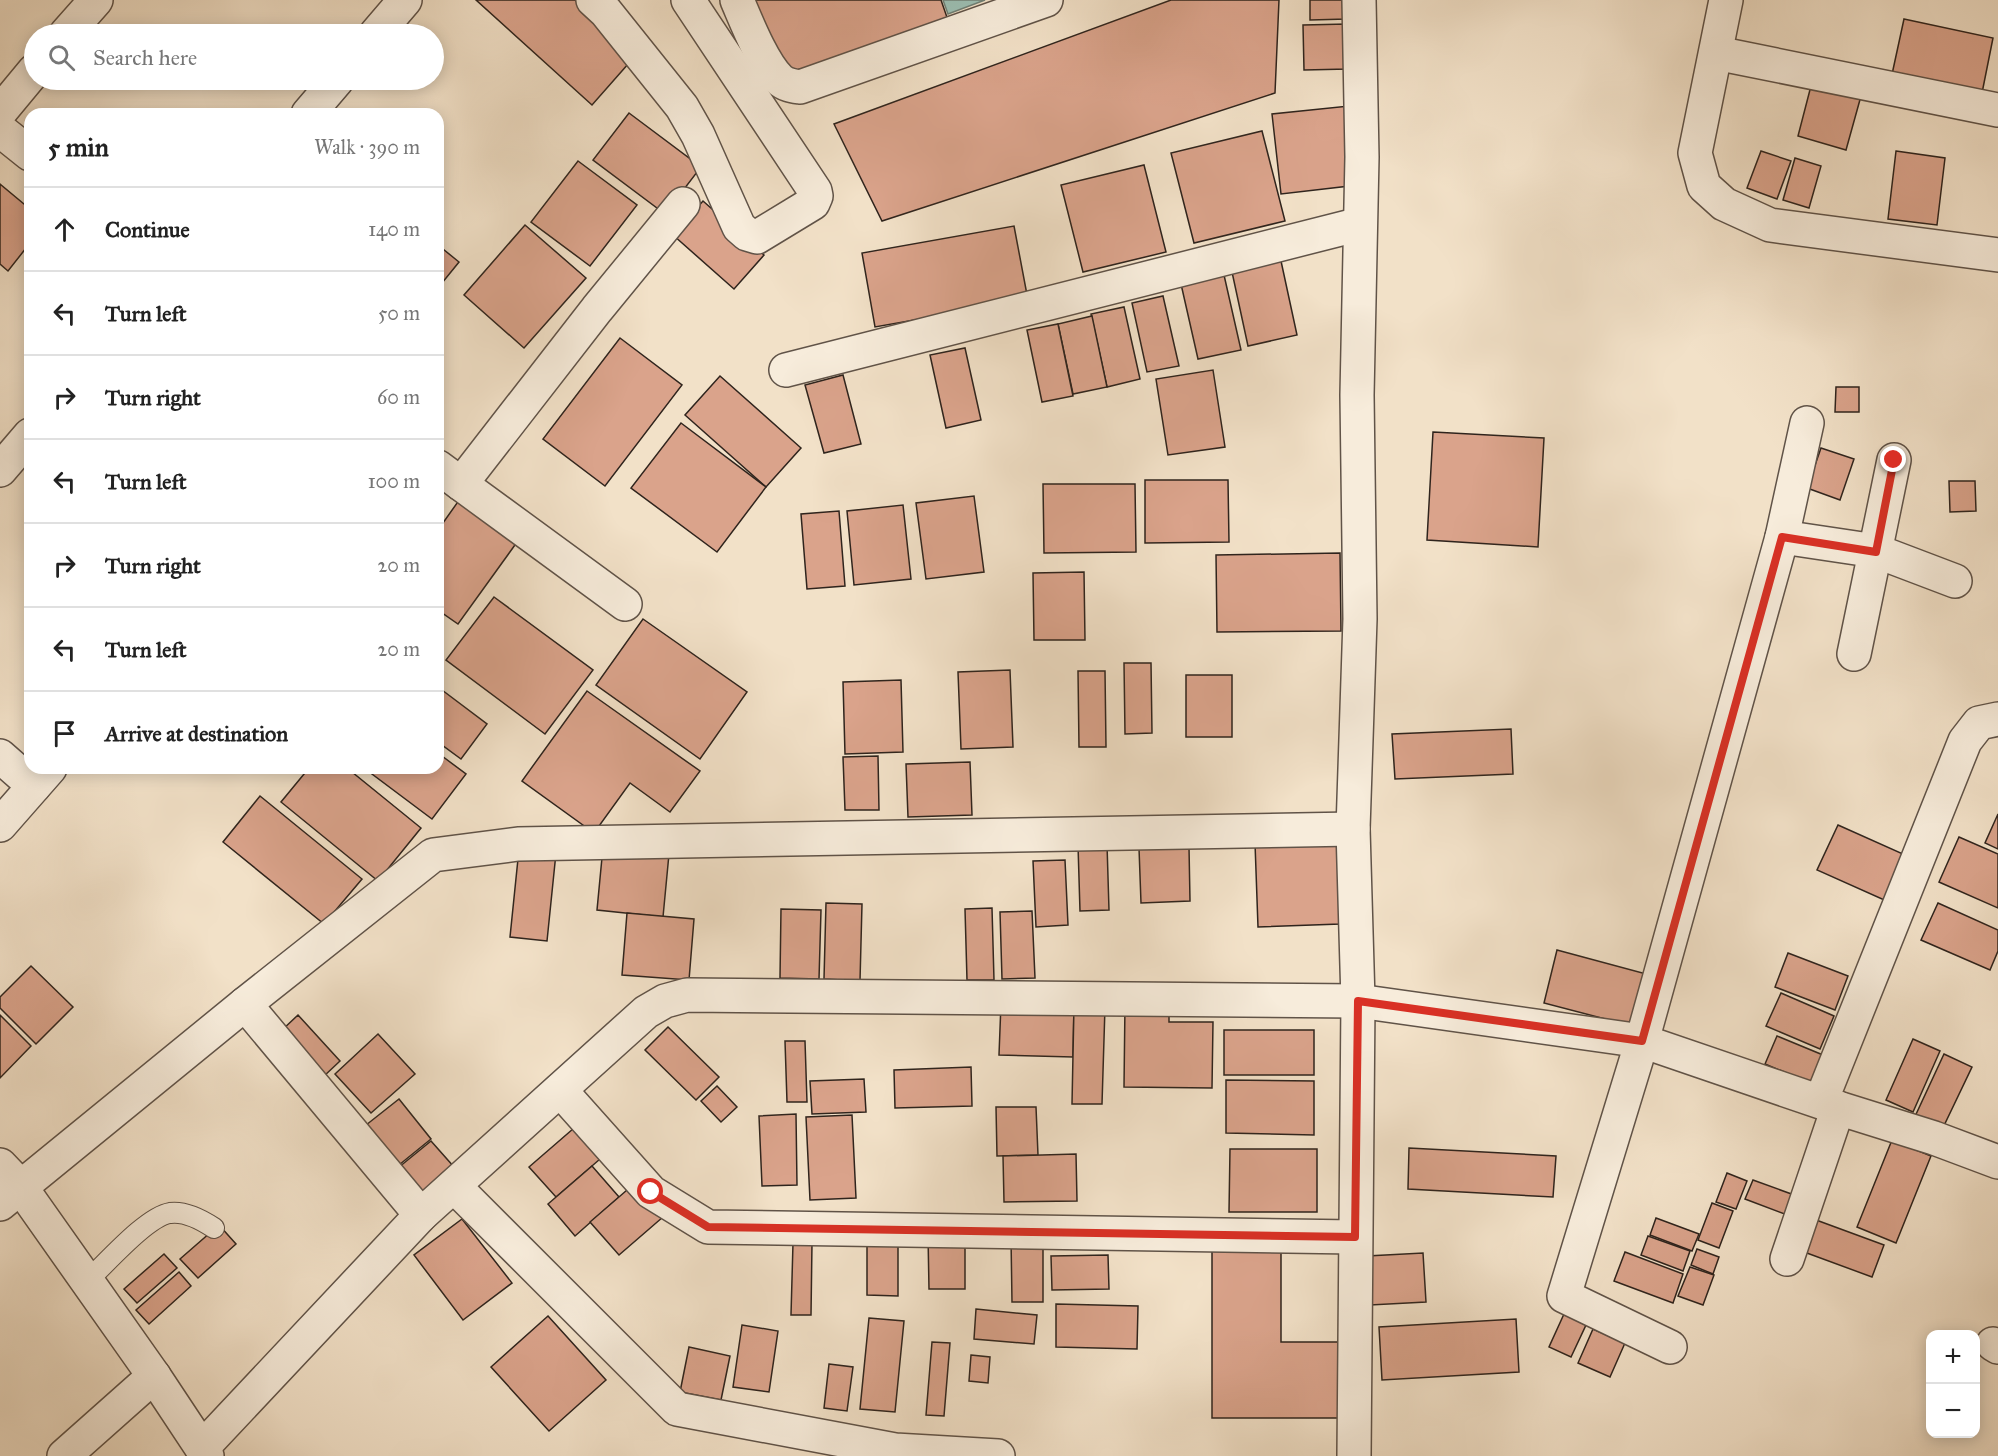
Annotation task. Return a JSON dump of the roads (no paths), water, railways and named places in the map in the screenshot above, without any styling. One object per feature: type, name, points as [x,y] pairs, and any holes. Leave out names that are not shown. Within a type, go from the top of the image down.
[{"type":"street","points":[[75,24],[96,0]]},
{"type":"street","points":[[385,24],[405,0]]},
{"type":"street","points":[[593,0],[606,12],[682,107],[698,135],[739,227],[747,234],[757,237],[813,203],[816,196],[815,191],[688,0]]},
{"type":"street","points":[[737,0],[763,54],[779,80],[789,86],[800,87],[1046,0]]},
{"type":"street","points":[[1354,1456],[1358,1001],[1353,829],[1360,619],[1357,395],[1362,157],[1359,0]]},
{"type":"street","points":[[1726,0],[1695,153],[1704,186],[1724,204],[1770,225],[1998,255]]},
{"type":"street","points":[[1716,53],[1998,110]]},
{"type":"street","points":[[0,112],[24,83]]},
{"type":"street","points":[[313,108],[328,90]]},
{"type":"street","points":[[0,130],[24,149]]},
{"type":"street","points":[[624,604],[449,476],[597,309],[682,204]]},
{"type":"street","points":[[786,370],[1360,224]]},
{"type":"street","points":[[1670,1347],[1564,1296],[1642,1041],[1782,537],[1807,423]]},
{"type":"street","points":[[0,470],[24,442]]},
{"type":"street","points":[[1854,654],[1894,460]]},
{"type":"street","points":[[1782,537],[1876,552],[1955,581]]},
{"type":"street","points":[[1787,1258],[1830,1105],[1965,741],[1979,723],[1998,719]]},
{"type":"street","points":[[0,756],[24,768]]},
{"type":"street","points":[[0,825],[42,777]]},
{"type":"street","points":[[1353,829],[518,844],[433,855],[245,1004],[7,1185],[87,1281],[204,1452],[421,1215],[646,1012],[665,1001],[687,995],[1358,1001],[1642,1041],[1934,1138],[1998,1162]]},
{"type":"street","points":[[245,1004],[421,1215]]},
{"type":"street","points":[[560,1090],[651,1192],[708,1227],[1355,1237]]},
{"type":"street","points":[[454,1186],[677,1409],[872,1451],[895,1450],[998,1456]]},
{"type":"street","points":[[64,1456],[154,1376]]},
{"type":"lane","points":[[87,1281],[150,1222],[161,1217],[171,1213],[200,1218],[214,1228]]},
{"type":"water","points":[[943,0],[985,0],[948,14]]}]
